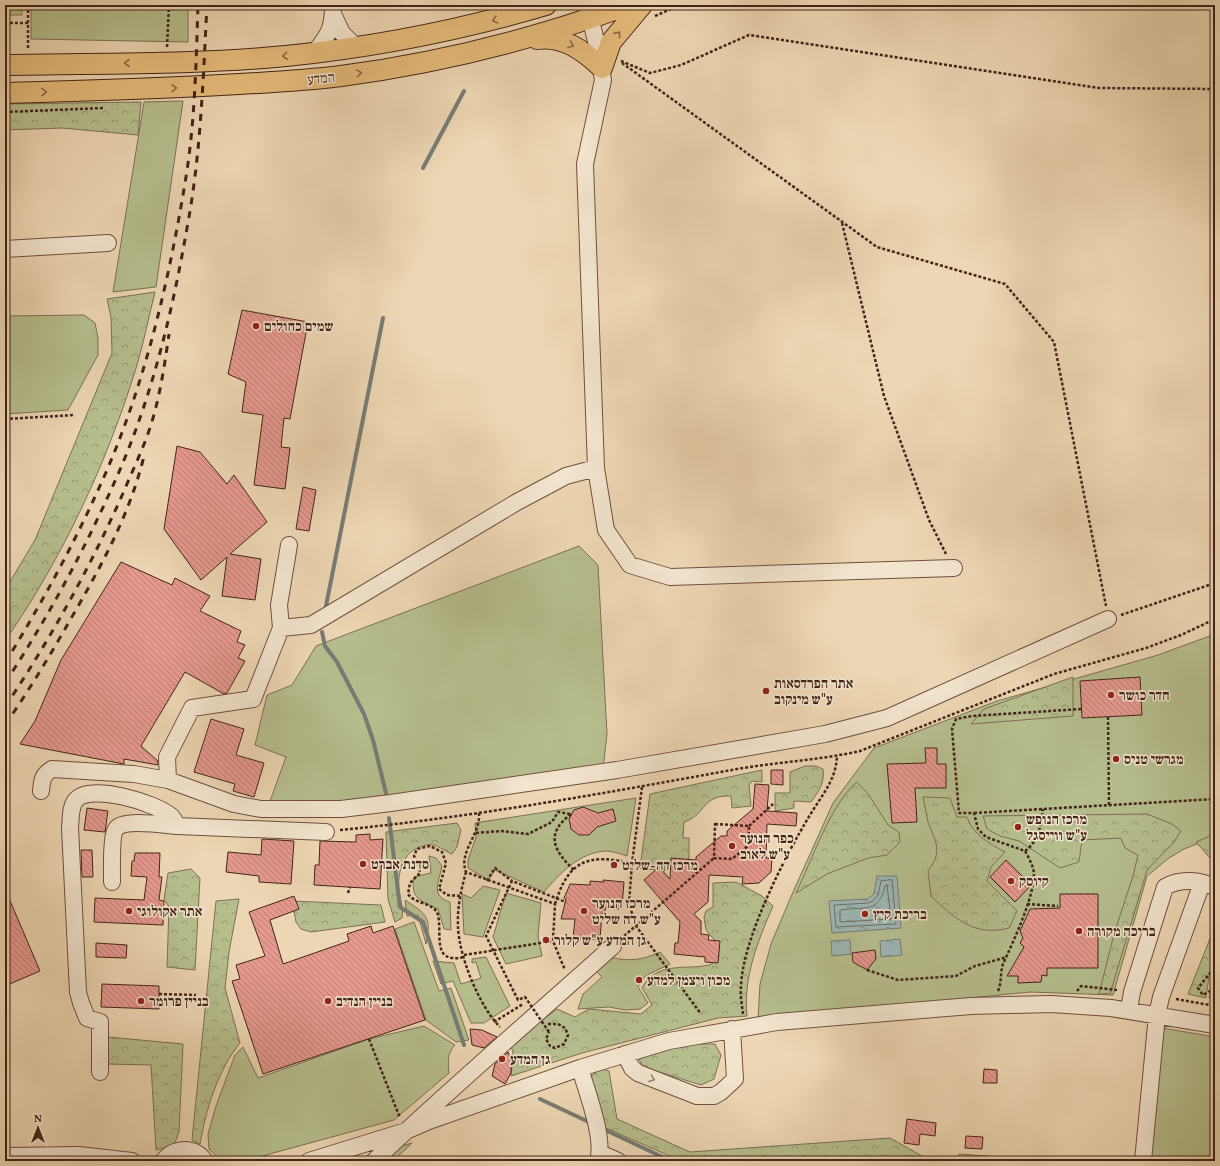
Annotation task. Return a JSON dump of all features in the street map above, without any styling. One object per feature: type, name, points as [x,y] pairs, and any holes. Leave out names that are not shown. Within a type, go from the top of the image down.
[{"type":"main road","name":"המדע","points":[[5,65],[166,62],[256,58],[315,52],[398,41],[468,27],[546,5]]},
{"type":"main road","name":"המדע","points":[[5,93],[155,89],[302,80],[402,66],[506,43],[589,12],[628,5]]},
{"type":"main road","points":[[506,43],[544,38],[564,42],[574,45],[602,68],[611,42],[642,5]]},
{"type":"street","points":[[333,10],[342,33],[356,47]]},
{"type":"street","points":[[315,52],[330,34],[333,10]]},
{"type":"street","points":[[589,12],[602,68],[603,80],[585,164],[596,468],[606,530],[630,565],[670,577],[954,568]]},
{"type":"street","points":[[5,249],[108,243]]},
{"type":"street","points":[[282,628],[311,625],[516,502],[566,476],[596,468]]},
{"type":"street","points":[[168,780],[167,757],[192,708],[253,698],[282,628],[279,605],[289,545]]},
{"type":"street","points":[[41,791],[42,780],[45,774],[52,769],[134,774],[168,780],[234,804],[261,809],[341,809],[617,770],[825,734],[887,718],[1108,619]]},
{"type":"street","points":[[100,1072],[100,1022],[87,1018],[78,992],[70,828],[72,807],[76,800],[86,794],[113,794],[159,808],[172,816],[177,826]]},
{"type":"street","points":[[112,882],[115,830],[118,826],[127,823],[326,832]]},
{"type":"street","points":[[1129,1010],[1132,992],[1165,887],[1175,881],[1208,885],[1161,997],[1157,1015],[1143,1161]]},
{"type":"street","points":[[374,1161],[509,1037],[613,946]]},
{"type":"street","points":[[309,1161],[406,1131],[429,1121],[580,1068],[669,1040],[739,1028],[860,1014],[990,1005],[1080,1005],[1129,1010],[1215,1025]]},
{"type":"street","points":[[625,1054],[632,1068],[638,1073],[697,1096],[704,1097],[717,1094],[735,1079],[739,1028]]},
{"type":"street","points":[[580,1068],[598,1133],[599,1157],[618,1161]]},
{"type":"street","points":[[161,1160],[175,1151],[186,1150],[194,1152],[205,1161]]},
{"type":"street","points":[[5,1156],[79,1155],[120,1161],[132,1161]]},
{"type":"path","points":[[26,64],[28,5]]},
{"type":"path","points":[[166,62],[169,5]]},
{"type":"path","points":[[5,23],[28,22]]},
{"type":"path","points":[[1215,89],[1099,88],[749,35],[681,65],[650,73],[616,59],[876,247],[1005,284],[1054,342],[1108,619],[1215,584]]},
{"type":"path","points":[[842,222],[884,396],[929,520],[954,568]]},
{"type":"path","points":[[5,419],[75,415]]},
{"type":"path","points":[[326,832],[407,824],[642,787],[768,764],[838,756],[860,751],[1054,674],[1146,648],[1181,635],[1215,619]]},
{"type":"path","points":[[1081,709],[972,716],[956,719],[952,729],[959,813],[1215,799]]},
{"type":"path","points":[[1108,717],[1109,805]]},
{"type":"path","points":[[739,1028],[743,967],[751,939],[789,853],[810,815],[832,782],[837,769],[838,756]]},
{"type":"path","points":[[642,787],[632,863],[629,904],[636,926],[701,1014]]},
{"type":"path","points":[[613,946],[714,858],[732,859],[748,846],[749,826],[773,804]]},
{"type":"path","points":[[1025,851],[1031,847],[1040,832],[1043,809]]},
{"type":"path","points":[[476,833],[501,831],[528,834],[552,822],[558,812],[571,814],[560,822],[556,828],[554,839],[555,848],[563,860],[574,870]]},
{"type":"path","points":[[479,813],[479,824],[464,862],[466,872],[460,896],[458,927],[464,956],[480,997],[494,1022],[509,1037]]},
{"type":"path","points":[[974,813],[978,829],[986,837],[1025,851],[1034,869],[1033,883],[1027,904],[1002,966],[999,988],[990,1005]]},
{"type":"path","points":[[714,858],[715,824],[749,826]]},
{"type":"path","points":[[460,896],[447,895],[439,889],[446,863],[442,852],[430,846],[417,849],[414,856],[419,865],[420,873],[410,883],[408,894],[414,900],[432,907],[437,912],[439,942],[444,954],[451,959],[553,941]]},
{"type":"path","points":[[573,982],[563,966],[553,941],[555,904],[566,879],[584,862],[595,858],[607,858],[632,863]]},
{"type":"path","points":[[488,881],[495,868],[512,881],[566,902]]},
{"type":"path","points":[[466,872],[555,904]]},
{"type":"path","points":[[512,881],[486,936],[518,1000],[525,997],[549,1032],[546,1039],[550,1046],[555,1048],[564,1044],[567,1040],[567,1031],[562,1026],[539,1023],[532,1018]]},
{"type":"path","points":[[348,893],[350,887]]},
{"type":"path","points":[[1027,904],[1058,906]]},
{"type":"path","points":[[867,970],[898,980],[956,976],[975,966],[1007,956]]},
{"type":"path","points":[[1215,963],[1212,972],[1198,988],[1203,995],[1215,988]]},
{"type":"path","points":[[159,994],[196,995]]},
{"type":"path","points":[[494,1022],[517,1008]]},
{"type":"path","points":[[369,1039],[406,1131]]},
{"type":"green space","points":[[5,5],[22,5],[22,15],[5,15]]},
{"type":"green space","points":[[31,5],[188,5],[188,42],[31,39]]},
{"type":"green space","points":[[183,101],[156,287],[113,292],[144,102]]},
{"type":"green space","points":[[141,102],[138,135],[62,128],[5,130],[5,104]]},
{"type":"green space","points":[[155,292],[137,365],[125,402],[112,438],[82,508],[46,576],[5,641],[5,590],[35,540],[112,353],[111,317],[107,299]]},
{"type":"green space","points":[[84,315],[95,323],[98,338],[98,355],[68,410],[5,414],[5,316]]},
{"type":"green space","points":[[579,546],[598,565],[607,734],[603,769],[343,804],[270,801],[286,757],[255,745],[267,695],[292,685],[316,646]]},
{"type":"green space","name":"מרכז הנופש ע\"ש ווייסגל","points":[[1215,634],[1215,837],[1184,849],[1169,858],[1147,876],[1113,995],[1030,992],[758,1019],[760,984],[771,944],[793,892],[833,803],[874,748],[997,701],[1158,655]]},
{"type":"green space","points":[[1073,677],[1073,716],[971,724],[984,709]]},
{"type":"green space","points":[[805,766],[816,766],[823,769],[823,778],[817,794],[811,802],[794,801],[794,808],[775,811],[775,793],[790,793],[790,772]]},
{"type":"green space","points":[[762,770],[762,782],[752,781],[749,785],[751,806],[732,808],[731,796],[721,797],[709,802],[692,819],[684,822],[683,838],[689,838],[689,863],[664,863],[665,871],[640,868],[650,794]]},
{"type":"green space","points":[[857,782],[869,795],[888,825],[899,832],[900,842],[887,855],[868,858],[827,874],[796,893],[822,834],[838,804]]},
{"type":"green space","points":[[923,797],[950,798],[957,817],[967,817],[973,829],[982,838],[1005,852],[991,867],[987,881],[1017,911],[1009,928],[986,930],[966,924],[957,919],[931,896],[928,871],[933,864],[937,847],[928,822]]},
{"type":"green space","points":[[636,798],[627,856],[606,851],[587,855],[563,871],[544,892],[495,870],[488,880],[468,868],[468,860],[476,837],[475,823]]},
{"type":"green space","points":[[1147,814],[1172,824],[1181,831],[1174,842],[1147,870],[1110,994],[1099,994],[1114,934],[1133,876],[1138,855],[1125,848],[1121,838],[1082,840],[1079,862],[1060,868],[1019,841],[1000,836],[987,829],[983,816]]},
{"type":"green space","points":[[457,823],[461,830],[457,847],[452,854],[435,846],[427,845],[413,851],[408,855],[402,865],[399,878],[402,918],[395,922],[388,899],[386,832]]},
{"type":"green space","points":[[1215,834],[1215,859],[1210,858],[1196,842]]},
{"type":"green space","points":[[429,856],[436,858],[442,866],[437,888],[440,896],[450,902],[451,930],[444,929],[438,909],[422,901],[415,895],[413,884],[414,877],[431,873]]},
{"type":"green space","points":[[191,869],[200,878],[195,970],[167,967],[169,907],[164,899],[168,873]]},
{"type":"green space","points":[[736,882],[762,896],[773,906],[762,932],[753,960],[747,987],[747,1016],[718,1018],[582,1053],[511,1076],[513,1052],[510,1044],[557,1009],[575,1017],[589,1009],[641,1014],[652,1005],[642,988],[648,979],[655,974],[672,968],[709,965],[714,962],[719,957],[717,943],[706,930],[704,917],[706,911],[713,907],[713,883]]},
{"type":"green space","points":[[483,886],[500,890],[483,937],[464,934],[462,894],[471,898]]},
{"type":"green space","points":[[506,893],[541,903],[538,936],[542,956],[506,964],[493,937]]},
{"type":"green space","points":[[239,899],[229,952],[225,988],[240,1043],[225,1065],[214,1090],[209,1104],[200,1144],[192,1140],[216,901]]},
{"type":"green space","points":[[405,900],[418,909],[428,921],[428,935],[426,944],[418,915],[407,916]]},
{"type":"green space","points":[[292,901],[381,905],[385,922],[311,932],[301,929],[296,922]]},
{"type":"green space","points":[[414,922],[439,991],[451,988],[469,1040],[456,1042],[426,1020],[395,929]]},
{"type":"green space","points":[[1215,926],[1215,956],[1209,976],[1206,998],[1188,994]]},
{"type":"green space","points":[[660,952],[670,964],[645,976],[638,987],[648,1003],[640,1009],[625,1010],[609,1007],[578,1009],[583,994],[602,977],[595,970],[610,957],[630,960],[647,957]]},
{"type":"green space","points":[[486,957],[510,1006],[484,1023],[471,1023],[453,981],[441,984],[433,961],[454,963],[461,984],[481,978],[476,962],[472,963],[472,959]]},
{"type":"green space","points":[[1215,965],[1215,999],[1209,998]]},
{"type":"green space","points":[[424,1026],[455,1045],[449,1055],[449,1073],[394,1120],[244,1161],[222,1161],[209,1149],[208,1134],[216,1106],[235,1055],[243,1047],[258,1078],[369,1039]]},
{"type":"green space","points":[[1151,1026],[1215,1037],[1215,1161],[1141,1161]]},
{"type":"green space","points":[[108,1037],[183,1044],[179,1132],[174,1145],[156,1150],[151,1065],[108,1064]]},
{"type":"green space","points":[[686,1044],[715,1044],[721,1055],[714,1079],[701,1085],[643,1067],[639,1059]]},
{"type":"green space","points":[[601,1069],[609,1071],[617,1119],[690,1152],[890,1138],[931,1161],[681,1161],[597,1124],[585,1080]]},
{"type":"green space","points":[[412,1143],[393,1161],[352,1161]]},
{"type":"green space","points":[[959,1154],[1055,1161],[959,1161]]},
{"type":"water","name":"בריכת קיץ","points":[[877,876],[897,876],[901,928],[832,933],[829,901],[867,899],[874,894]]},
{"type":"water","points":[[900,939],[902,955],[881,957],[880,941]]},
{"type":"water","points":[[850,940],[851,954],[832,956],[831,941]]},
{"type":"building","points":[[242,310],[308,322],[290,419],[284,418],[281,447],[290,448],[285,489],[254,485],[263,415],[242,412],[246,382],[228,374]]},
{"type":"building","points":[[177,446],[200,452],[227,484],[234,475],[267,522],[230,554],[261,559],[255,600],[222,596],[227,557],[201,580],[164,529]]},
{"type":"building","points":[[303,487],[316,490],[309,531],[296,529]]},
{"type":"building","points":[[121,562],[172,585],[175,578],[210,596],[200,611],[241,631],[237,642],[245,645],[238,658],[245,661],[227,693],[224,694],[185,672],[141,746],[158,761],[158,765],[124,759],[124,764],[20,744],[35,721],[61,660]]},
{"type":"building","name":"חדר כושר","points":[[1140,677],[1142,715],[1082,718],[1080,681]]},
{"type":"building","points":[[211,719],[244,729],[236,755],[264,763],[254,797],[233,791],[235,784],[194,772]]},
{"type":"building","points":[[925,748],[937,748],[937,764],[946,764],[946,788],[915,788],[917,822],[892,823],[887,764],[926,763]]},
{"type":"building","points":[[771,770],[783,770],[783,785],[771,784]]},
{"type":"building","points":[[755,784],[769,785],[767,811],[797,813],[796,826],[767,824],[766,858],[772,858],[771,872],[759,883],[742,884],[743,877],[709,875],[708,902],[694,914],[701,921],[701,934],[709,935],[708,940],[720,941],[718,963],[705,962],[705,957],[674,954],[675,943],[678,943],[680,922],[644,880],[659,867],[670,879],[671,858],[696,860],[696,857],[721,836],[727,836],[727,831],[753,809]]},
{"type":"building","points":[[583,807],[598,813],[613,809],[616,821],[597,827],[589,835],[579,835],[571,829],[569,819],[574,810]]},
{"type":"building","points":[[87,808],[108,811],[105,832],[84,830]]},
{"type":"building","name":"סדנת אברט","points":[[370,834],[370,840],[383,839],[380,889],[314,885],[315,865],[319,865],[320,841],[356,842],[356,835]]},
{"type":"building","points":[[262,839],[294,841],[291,884],[259,882],[259,876],[226,872],[228,852],[261,855]]},
{"type":"building","points":[[81,850],[92,850],[93,877],[82,877]]},
{"type":"building","name":"אתר אקולוגי","points":[[135,853],[160,853],[159,877],[162,877],[159,900],[164,901],[163,925],[94,922],[95,898],[144,900],[147,877],[131,876],[132,861],[134,861]]},
{"type":"building","name":"קיוסק","points":[[1006,860],[1031,885],[1015,902],[990,877]]},
{"type":"building","name":"מרכז הנוער ע\"ש דה שליט","points":[[603,880],[624,882],[622,906],[619,905],[619,909],[605,908],[605,913],[602,913],[600,940],[573,938],[575,919],[561,919],[566,899],[564,898],[570,884],[590,885],[590,881],[604,882]]},
{"type":"building","points":[[5,889],[40,971],[5,986]]},
{"type":"building","points":[[1060,894],[1098,894],[1098,968],[1047,968],[1047,976],[1042,975],[1041,982],[1018,983],[1018,976],[1007,976],[1024,947],[1020,943],[1023,938],[1020,931],[1030,909],[1060,908]]},
{"type":"building","name":"בניין הנדיב","points":[[294,896],[299,909],[270,920],[283,964],[349,941],[347,934],[371,926],[373,933],[393,926],[425,1020],[263,1074],[232,981],[240,979],[236,965],[265,956],[249,912]]},
{"type":"building","points":[[96,943],[127,945],[126,958],[96,957]]},
{"type":"building","points":[[875,950],[876,959],[867,970],[853,962],[852,953]]},
{"type":"building","name":"בניין פרומר","points":[[102,984],[159,986],[159,1009],[101,1007]]},
{"type":"building","points":[[470,1029],[482,1030],[497,1037],[484,1048],[472,1045]]},
{"type":"building","points":[[508,1052],[511,1061],[511,1073],[505,1084],[492,1076],[495,1064]]},
{"type":"building","points":[[984,1069],[997,1070],[997,1083],[983,1083]]},
{"type":"building","points":[[907,1119],[936,1123],[935,1136],[920,1134],[919,1145],[904,1143]]},
{"type":"building","points":[[966,1136],[983,1137],[982,1149],[965,1148]]},
{"type":"waterway","points":[[423,168],[464,91]]},
{"type":"waterway","points":[[326,606],[383,318]]},
{"type":"waterway","points":[[322,632],[325,646],[337,662],[364,714],[373,740],[386,793]]},
{"type":"waterway","points":[[389,818],[400,907],[423,922],[464,1045]]},
{"type":"waterway","points":[[540,1099],[591,1123]]},
{"type":"waterway","points":[[601,1128],[671,1161]]},
{"type":"railway","points":[[5,663],[55,577],[89,510],[115,452],[141,376],[171,261],[185,183],[193,116],[198,5]]},
{"type":"railway","points":[[5,683],[21,659],[50,609],[91,533],[128,451],[150,388],[167,325],[192,200],[201,116],[207,5]]},
{"type":"railway","points":[[5,707],[38,655],[84,574],[124,491],[143,446],[156,408],[169,334]]},
{"type":"railway","points":[[5,725],[46,661],[81,602],[102,562],[122,521],[138,478],[144,456]]},
{"type":"place","name":"שמים כחולים","points":[[256,326]]},
{"type":"place","name":"אתר הפרדסאות ע\"ש מינקוב","points":[[766,691]]},
{"type":"place","name":"חדר כושר","points":[[1111,695]]},
{"type":"place","name":"מגרשי טניס","points":[[1116,759]]},
{"type":"place","name":"מרכז הנופש ע\"ש ווייסגל","points":[[1018,827]]},
{"type":"place","name":"כפר הנוער ע\"ש לאוב","points":[[732,846]]},
{"type":"place","name":"סדנת אברט","points":[[363,864]]},
{"type":"place","name":"מרכז דה-שליט","points":[[614,865]]},
{"type":"place","name":"קיוסק","points":[[1011,881]]},
{"type":"place","name":"אתר אקולוגי","points":[[129,911]]},
{"type":"place","name":"מרכז הנוער ע\"ש דה שליט","points":[[584,911]]},
{"type":"place","name":"בריכת קיץ","points":[[865,914]]},
{"type":"place","name":"בריכה מקורה","points":[[1079,931]]},
{"type":"place","name":"גן המדע ע\"ש קלור","points":[[546,940]]},
{"type":"place","name":"מכון ויצמן למדע","points":[[639,980]]},
{"type":"place","name":"בניין פרומר","points":[[141,1001]]},
{"type":"place","name":"בניין הנדיב","points":[[328,1001]]},
{"type":"place","name":"גן המדע","points":[[502,1059]]}]
